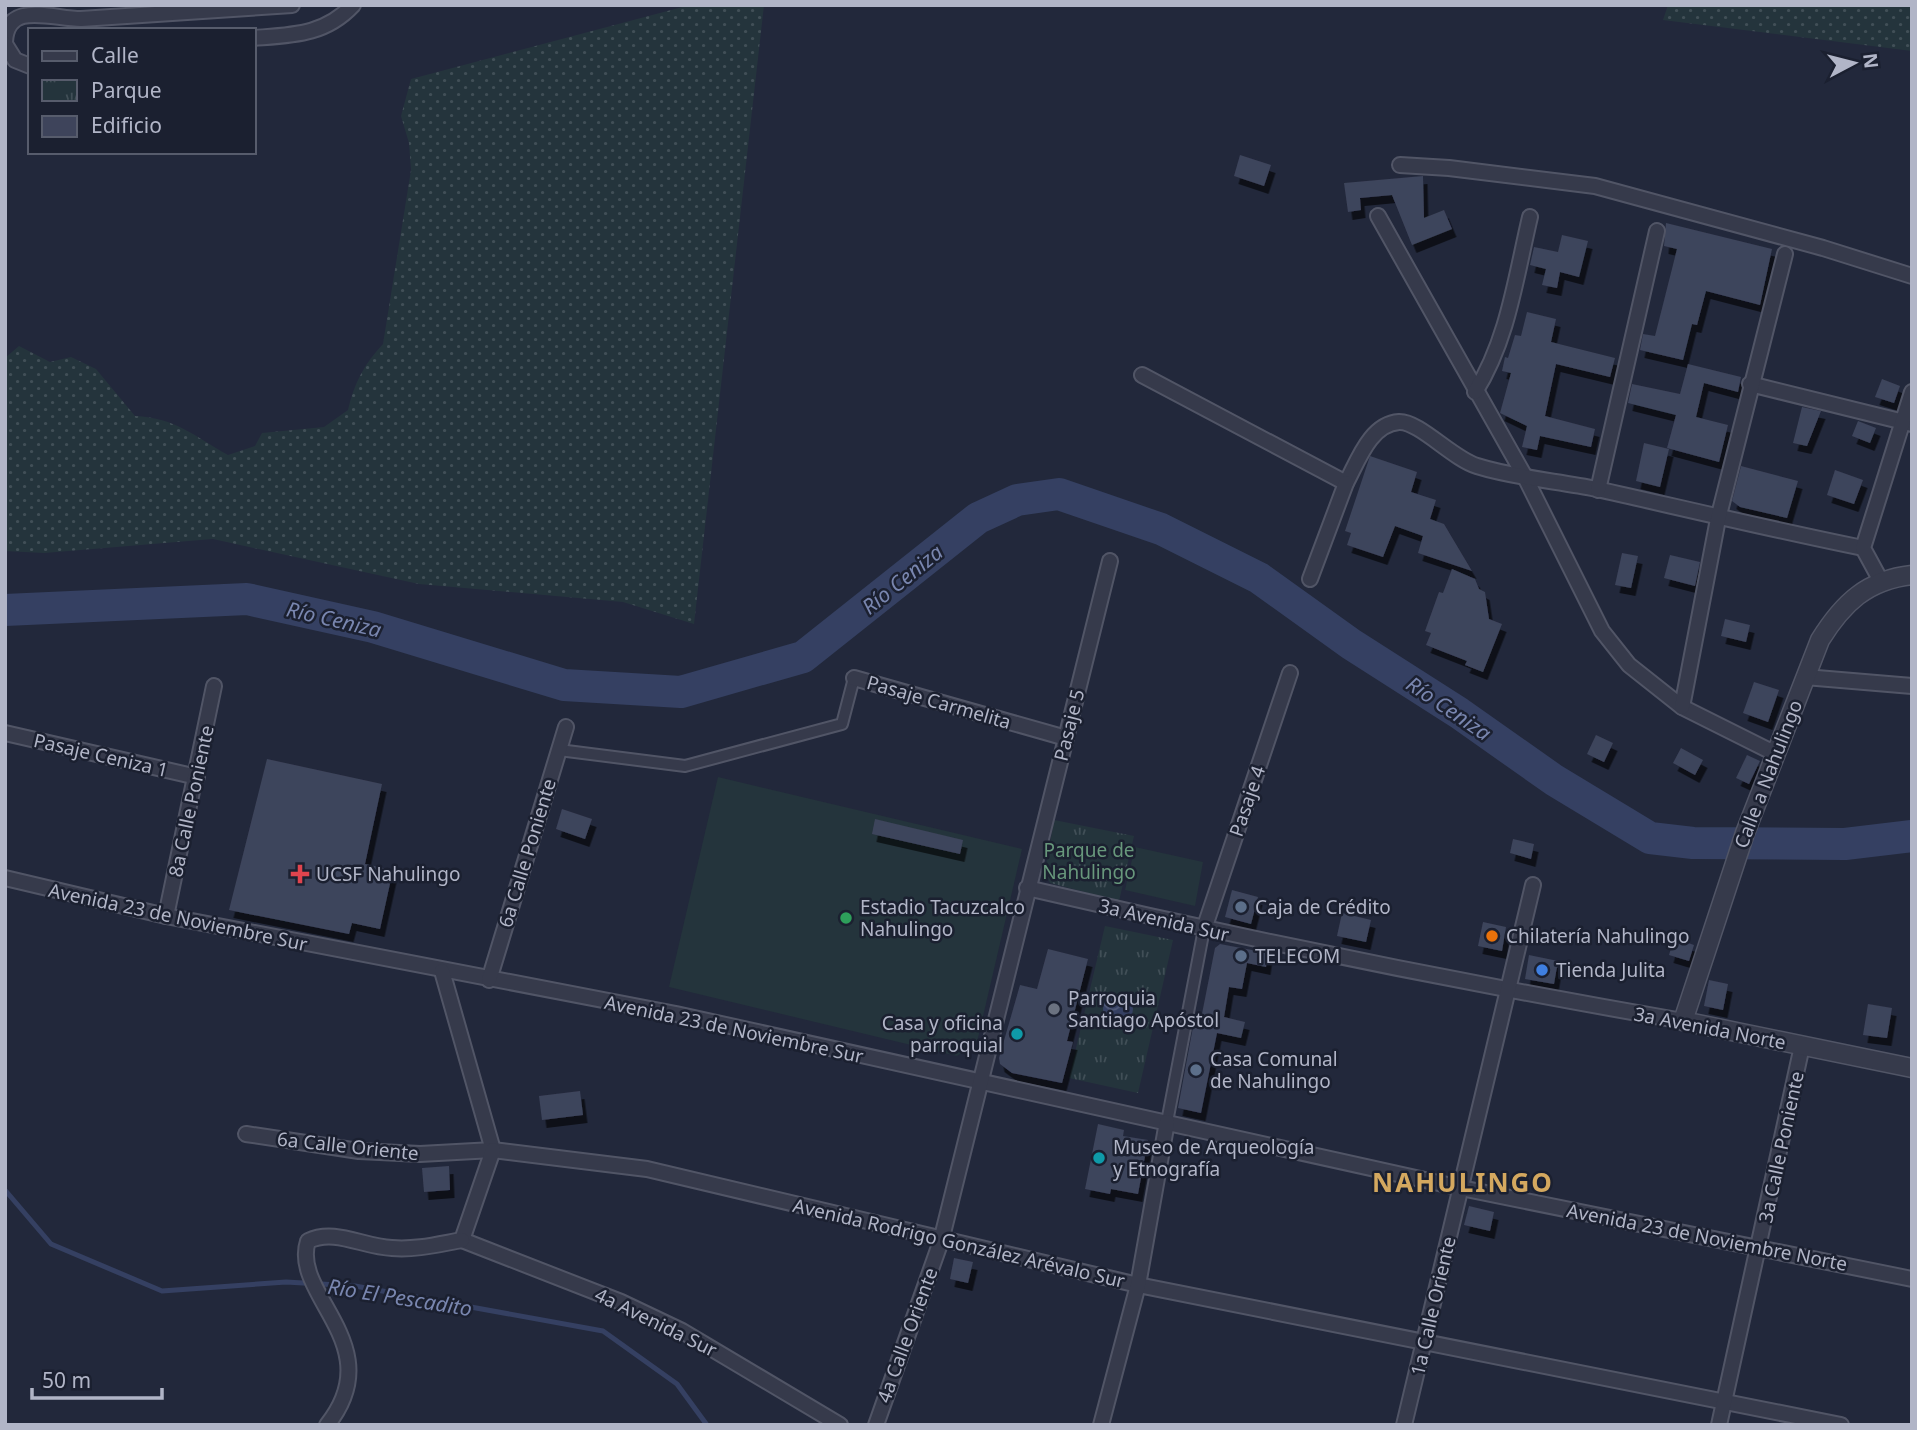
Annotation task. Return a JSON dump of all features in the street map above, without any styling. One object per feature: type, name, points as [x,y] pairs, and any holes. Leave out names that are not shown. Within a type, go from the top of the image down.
[{"type":"street","points":[[28,65],[15,60],[5,43],[6,28],[13,16],[24,9],[37,6],[70,19],[194,9],[292,5]]},
{"type":"street","points":[[256,38],[318,31],[332,24],[353,5]]},
{"type":"street","points":[[1400,166],[1449,168],[1617,191],[1912,276]]},
{"type":"street","points":[[1378,216],[1524,475],[1602,631],[1629,665],[1682,707],[1774,753]]},
{"type":"street","points":[[1475,392],[1492,366],[1502,337],[1530,217]]},
{"type":"street","points":[[1598,489],[1657,231]]},
{"type":"street","points":[[1682,707],[1718,519],[1785,254]]},
{"type":"street","points":[[1142,375],[1346,483]]},
{"type":"street","points":[[1750,384],[1907,423]]},
{"type":"street","points":[[1882,583],[1863,548],[1907,423],[1912,393]]},
{"type":"street","points":[[1310,579],[1346,483],[1370,440],[1385,425],[1402,422],[1419,430],[1462,461],[1598,489],[1718,519],[1863,548]]},
{"type":"street","name":"Pasaje 5","points":[[981,1083],[1027,888],[1110,561]]},
{"type":"street","name":"Calle a Nahulingo","points":[[1683,1021],[1745,833],[1820,640],[1838,611],[1858,595],[1882,583],[1912,575]]},
{"type":"street","name":"Pasaje 4","points":[[1204,929],[1290,673]]},
{"type":"street","points":[[1805,677],[1912,686]]},
{"type":"street","name":"Pasaje Carmelita","points":[[559,750],[665,765],[696,764],[842,723],[854,678],[1066,738]]},
{"type":"street","name":"8a Calle Poniente","points":[[166,916],[214,686]]},
{"type":"street","name":"6a Calle Poniente","points":[[489,980],[566,727]]},
{"type":"street","name":"Pasaje Ceniza 1","points":[[5,733],[197,777]]},
{"type":"street","name":"Avenida 23 de Noviembre Sur","points":[[5,878],[166,916],[676,1014],[1461,1188]]},
{"type":"street","name":"1a Calle Oriente","points":[[1404,1425],[1533,885]]},
{"type":"street","name":"3a Avenida Sur","points":[[1027,888],[1204,929],[1507,991]]},
{"type":"street","points":[[1101,1425],[1138,1285],[1204,929]]},
{"type":"street","points":[[327,1425],[336,1413],[346,1387],[346,1352],[328,1308],[305,1267],[303,1255],[308,1241],[321,1235],[393,1248],[422,1248],[462,1240],[493,1150],[442,971]]},
{"type":"street","name":"3a Avenida Norte","points":[[1507,991],[1683,1021],[1912,1068]]},
{"type":"street","name":"3a Calle Poniente","points":[[1719,1425],[1802,1046]]},
{"type":"street","name":"4a Calle Oriente","points":[[876,1425],[941,1241],[981,1083]]},
{"type":"street","name":"6a Calle Oriente","points":[[246,1134],[359,1151],[420,1154],[493,1150]]},
{"type":"street","name":"Avenida Rodrigo González Arévalo Sur","points":[[493,1150],[647,1169],[941,1241],[1138,1285],[1724,1399],[1841,1425]]},
{"type":"street","name":"Avenida 23 de Noviembre Norte","points":[[1461,1188],[1912,1279]]},
{"type":"street","name":"4a Avenida Sur","points":[[462,1240],[621,1302],[682,1331],[840,1425]]},
{"type":"green space","points":[[690,5],[764,5],[694,624],[623,602],[419,584],[213,539],[44,553],[5,551],[5,358],[19,346],[50,362],[71,357],[96,369],[135,416],[173,424],[228,455],[255,446],[262,433],[324,427],[348,410],[361,374],[383,344],[411,170],[409,143],[401,116],[411,79]]},
{"type":"green space","points":[[1668,5],[1912,5],[1912,51],[1663,20]]},
{"type":"green space","name":"Estadio Tacuzcalco Nahulingo","points":[[718,777],[1022,849],[977,1042],[957,1056],[669,987]]},
{"type":"green space","name":"Parque de Nahulingo","points":[[1054,820],[1134,836],[1119,901],[1050,883],[1045,872]]},
{"type":"green space","points":[[1135,847],[1203,862],[1195,906],[1125,890]]},
{"type":"green space","name":"Parque de Nahulingo","points":[[1105,926],[1173,940],[1138,1093],[1069,1078]]},
{"type":"water","points":[[1118,994],[1128,999],[1133,1009],[1128,1019],[1118,1024],[1108,1019],[1103,1009],[1108,999]]},
{"type":"building","points":[[1240,155],[1271,165],[1264,186],[1234,176]]},
{"type":"building","points":[[1423,176],[1424,218],[1444,210],[1452,229],[1412,245],[1392,195],[1360,198],[1361,210],[1348,212],[1344,183]]},
{"type":"building","points":[[1666,223],[1772,249],[1760,305],[1706,291],[1697,325],[1692,324],[1683,360],[1640,350],[1643,334],[1655,336],[1677,249],[1664,246]]},
{"type":"building","points":[[1562,235],[1588,241],[1579,277],[1560,272],[1557,288],[1542,285],[1546,269],[1530,265],[1534,247],[1558,252]]},
{"type":"building","points":[[1527,312],[1556,319],[1551,342],[1615,358],[1610,377],[1556,364],[1545,416],[1595,429],[1591,447],[1540,436],[1537,450],[1522,447],[1527,426],[1500,413],[1511,373],[1502,371],[1505,357],[1508,358],[1515,335],[1521,336]]},
{"type":"building","points":[[1688,364],[1741,377],[1738,392],[1704,383],[1696,417],[1728,425],[1719,462],[1667,448],[1676,415],[1628,403],[1632,384],[1680,394]]},
{"type":"building","points":[[1882,379],[1900,386],[1894,403],[1875,397]]},
{"type":"building","points":[[1802,407],[1821,411],[1807,446],[1793,443]]},
{"type":"building","points":[[1858,421],[1876,428],[1870,443],[1852,436]]},
{"type":"building","points":[[1644,443],[1669,449],[1660,487],[1636,481]]},
{"type":"building","points":[[1370,456],[1417,472],[1411,492],[1436,500],[1430,519],[1444,524],[1472,571],[1418,553],[1423,536],[1395,526],[1383,557],[1347,545],[1351,533],[1345,531]]},
{"type":"building","points":[[1741,466],[1798,481],[1787,518],[1740,507],[1732,501]]},
{"type":"building","points":[[1835,470],[1863,480],[1854,504],[1827,495]]},
{"type":"building","points":[[1622,553],[1638,556],[1631,588],[1615,585]]},
{"type":"building","points":[[1670,555],[1700,562],[1695,586],[1664,578]]},
{"type":"building","points":[[1452,569],[1475,579],[1479,589],[1485,592],[1489,619],[1502,624],[1483,672],[1465,665],[1467,661],[1426,645],[1431,633],[1425,631],[1439,592],[1443,593]]},
{"type":"building","points":[[1725,619],[1750,625],[1746,642],[1721,636]]},
{"type":"building","points":[[1754,682],[1779,690],[1768,722],[1743,713]]},
{"type":"building","points":[[1596,735],[1613,743],[1604,762],[1587,754]]},
{"type":"building","points":[[1681,748],[1703,760],[1695,775],[1673,763]]},
{"type":"building","points":[[1747,755],[1760,761],[1749,784],[1736,778]]},
{"type":"building","name":"UCSF Nahulingo","points":[[267,759],[382,784],[365,864],[393,870],[380,929],[352,923],[349,934],[229,910]]},
{"type":"building","points":[[562,809],[592,819],[585,839],[556,829]]},
{"type":"building","points":[[875,819],[963,840],[960,854],[872,834]]},
{"type":"building","points":[[1513,839],[1534,844],[1531,859],[1510,853]]},
{"type":"building","name":"Caja de Crédito","points":[[1232,890],[1258,897],[1251,924],[1225,917]]},
{"type":"building","points":[[1342,913],[1371,920],[1366,942],[1337,936]]},
{"type":"building","name":"Chilatería Nahulingo","points":[[1483,922],[1506,927],[1502,951],[1478,946]]},
{"type":"building","points":[[1674,938],[1694,945],[1689,961],[1669,955]]},
{"type":"building","points":[[1220,944],[1268,953],[1266,967],[1247,963],[1242,989],[1229,987],[1224,1017],[1245,1022],[1241,1038],[1217,1033],[1201,1113],[1178,1108],[1193,1027],[1199,1029],[1215,948]]},
{"type":"building","points":[[1048,949],[1088,959],[1067,1041],[1073,1042],[1062,1083],[1012,1073],[1000,1064],[999,1058],[1020,985],[1037,989]]},
{"type":"building","name":"Tienda Julita","points":[[1529,955],[1558,961],[1554,984],[1525,979]]},
{"type":"building","points":[[1709,980],[1728,984],[1723,1010],[1704,1006]]},
{"type":"building","points":[[1868,1004],[1892,1008],[1887,1038],[1863,1035]]},
{"type":"building","points":[[580,1091],[583,1115],[542,1120],[539,1096]]},
{"type":"building","points":[[1098,1124],[1124,1130],[1123,1136],[1148,1140],[1138,1194],[1111,1189],[1110,1194],[1085,1189]]},
{"type":"building","points":[[449,1166],[450,1190],[424,1192],[422,1168]]},
{"type":"building","points":[[1469,1206],[1494,1212],[1490,1231],[1464,1225]]},
{"type":"building","points":[[954,1258],[973,1262],[968,1283],[950,1279]]},
{"type":"waterway","name":"Río Ceniza","points":[[5,610],[247,599],[373,627],[564,685],[681,692],[803,657],[978,518],[1017,500],[1059,494],[1161,529],[1259,578],[1351,644],[1459,713],[1554,780],[1650,838],[1693,843],[1845,844],[1912,836]]},
{"type":"waterway","name":"Río El Pescadito","points":[[5,1190],[51,1244],[162,1291],[286,1282],[355,1286],[603,1331],[677,1384],[707,1425]]},
{"type":"place","name":"UCSF Nahulingo","points":[[300,874]]},
{"type":"place","name":"Caja de Crédito","points":[[1241,907]]},
{"type":"place","name":"Estadio Tacuzcalco Nahulingo","points":[[846,918]]},
{"type":"place","name":"Chilatería Nahulingo","points":[[1492,936]]},
{"type":"place","name":"TELECOM","points":[[1241,956]]},
{"type":"place","name":"Tienda Julita","points":[[1542,970]]},
{"type":"place","name":"Parroquia Santiago Apóstol","points":[[1054,1009]]},
{"type":"place","name":"Casa y oficina parroquial","points":[[1017,1034]]},
{"type":"place","name":"Casa Comunal de Nahulingo","points":[[1196,1070]]},
{"type":"place","name":"Museo de Arqueología y Etnografía","points":[[1099,1158]]},
{"type":"district","name":"NAHULINGO","points":[[1463,1182]]}]
